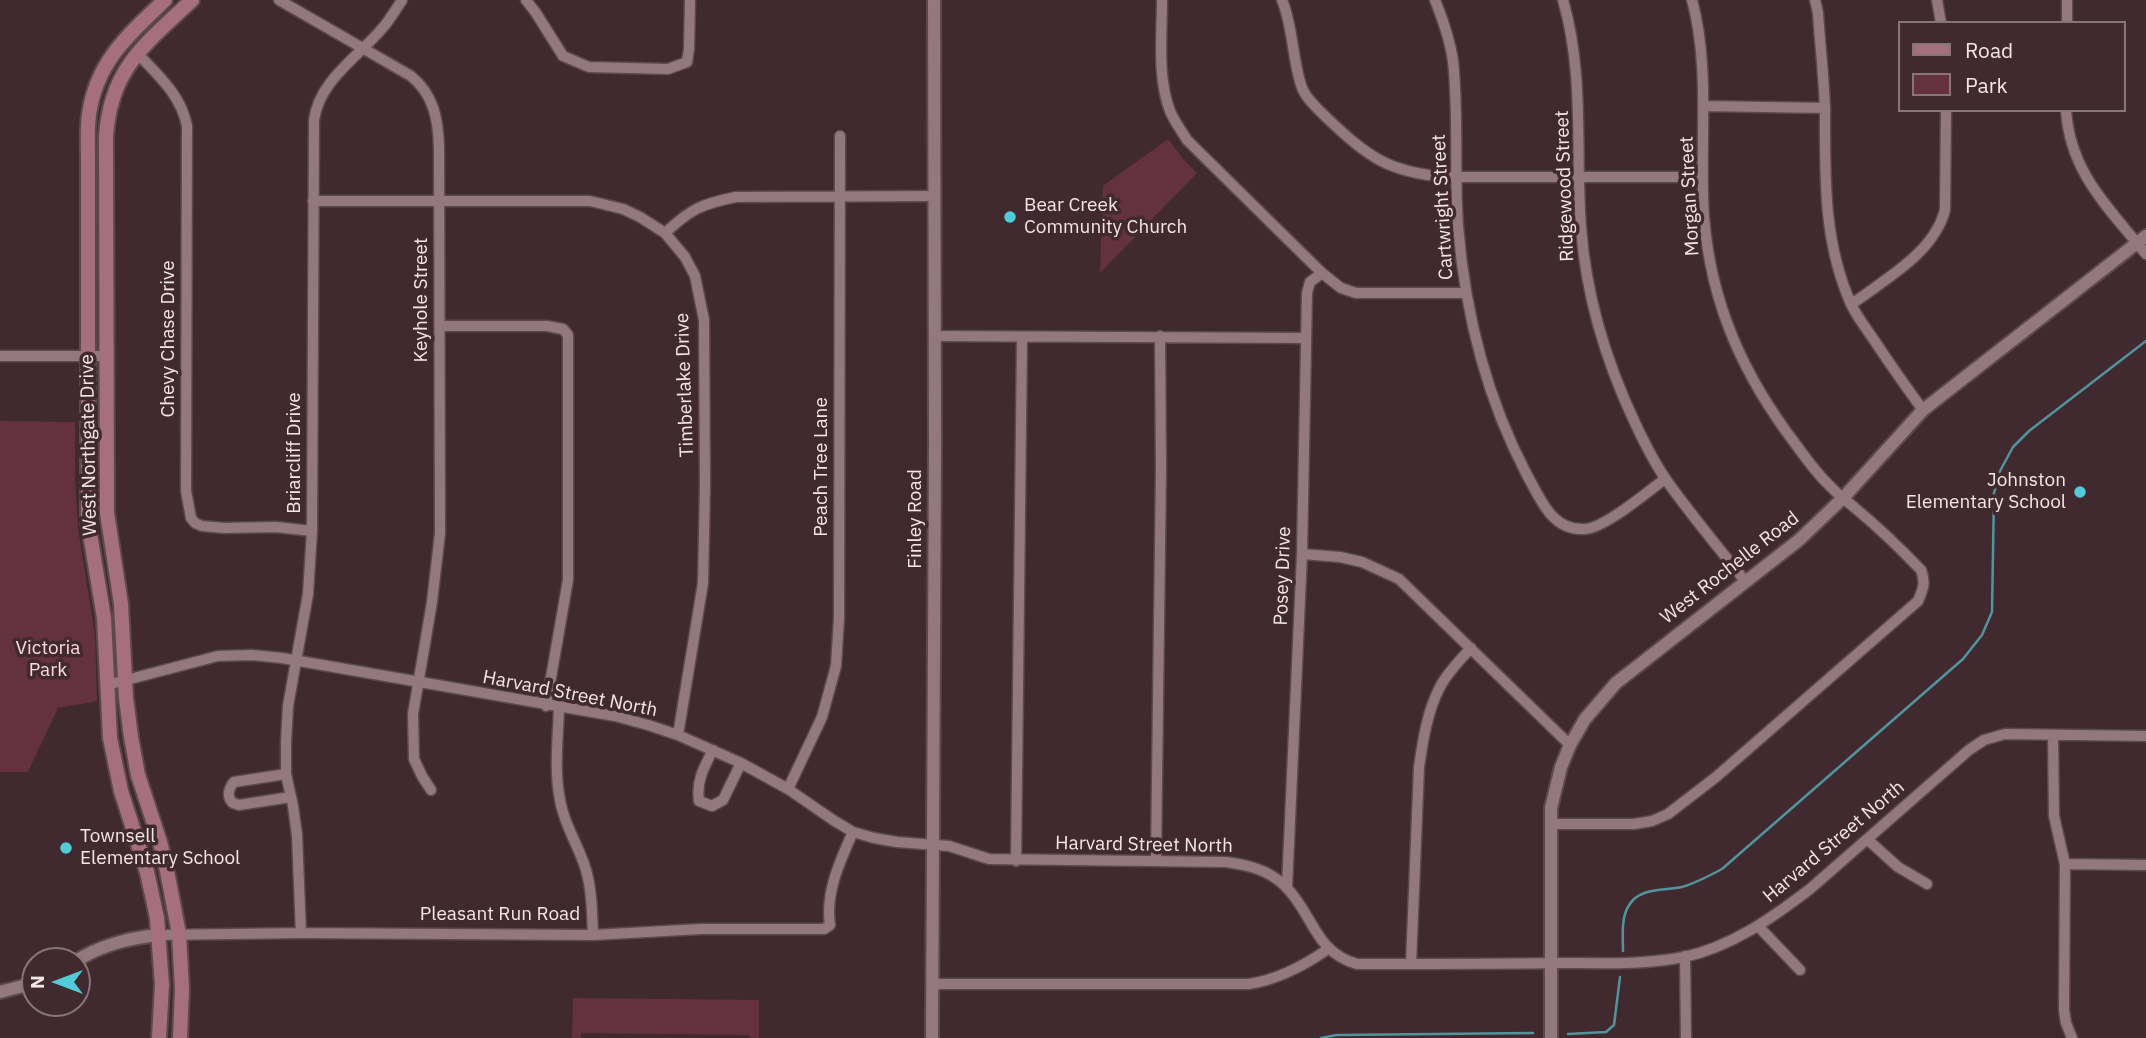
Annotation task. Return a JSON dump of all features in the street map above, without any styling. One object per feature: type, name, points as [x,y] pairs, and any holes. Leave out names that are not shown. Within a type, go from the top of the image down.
[{"type":"main road","name":"West Northgate Drive","points":[[159,1038],[162,985],[159,935],[151,887],[121,791],[110,738],[104,618],[88,522],[88,158],[89,114],[95,90],[107,62],[124,38],[165,0]]},
{"type":"main road","name":"West Northgate Drive","points":[[180,1038],[182,989],[179,934],[160,842],[138,775],[131,737],[121,604],[107,513],[106,157],[107,117],[124,70],[137,53],[192,0]]},
{"type":"main road","points":[[88,158],[106,157]]},
{"type":"street","name":"Keyhole Street","points":[[279,0],[411,76],[420,84],[433,105],[439,131],[440,533],[432,602],[413,714],[414,759],[431,790]]},
{"type":"street","name":"Briarcliff Drive","points":[[301,933],[297,835],[286,774],[288,706],[308,594],[313,531],[314,120],[316,107],[324,92],[381,30],[402,0]]},
{"type":"street","points":[[526,0],[563,56],[589,67],[668,69],[687,62],[690,0]]},
{"type":"street","name":"Finley Road","points":[[932,1038],[934,0]]},
{"type":"street","points":[[1163,0],[1166,96],[1178,126],[1187,140],[1322,273],[1342,288],[1356,293],[1465,293]]},
{"type":"street","points":[[1282,0],[1301,87],[1309,100],[1371,156],[1395,168],[1419,175],[1457,177],[1703,177]]},
{"type":"street","name":"Cartwright Street","points":[[1435,0],[1444,22],[1452,59],[1458,224],[1465,293],[1486,376],[1512,447],[1547,512],[1559,523],[1569,527],[1598,527],[1665,479]]},
{"type":"street","name":"Ridgewood Street","points":[[1563,0],[1573,38],[1579,88],[1582,245],[1593,310],[1623,398],[1665,479],[1745,581]]},
{"type":"street","name":"Morgan Street","points":[[1550,824],[1634,824],[1652,821],[1668,814],[1717,777],[1918,601],[1924,586],[1921,570],[1831,487],[1778,422],[1756,388],[1738,351],[1715,284],[1707,238],[1701,48],[1692,0]]},
{"type":"street","points":[[1815,0],[1825,108],[1825,199],[1842,276],[1852,304],[1892,370],[1923,410]]},
{"type":"street","points":[[1937,0],[1941,21]]},
{"type":"street","points":[[2067,0],[2067,21]]},
{"type":"street","name":"Chevy Chase Drive","points":[[137,53],[174,93],[185,115],[187,126],[186,491],[191,517],[195,523],[211,528],[266,527],[313,531]]},
{"type":"street","points":[[1703,106],[1825,108]]},
{"type":"street","points":[[1852,304],[1924,249],[1942,223],[1945,210],[1945,112]]},
{"type":"street","points":[[2066,112],[2071,144],[2080,168],[2089,183],[2142,240],[2146,254]]},
{"type":"street","name":"Peach Tree Lane","points":[[788,789],[822,717],[836,666],[839,618],[840,136]]},
{"type":"street","points":[[665,233],[686,215],[705,204],[736,197],[934,197]]},
{"type":"street","name":"Timberlake Drive","points":[[313,201],[590,201],[623,209],[640,217],[665,233],[685,257],[695,276],[704,320],[705,486],[703,583],[678,735]]},
{"type":"street","name":"West Rochelle Road","points":[[1551,1038],[1550,824],[1554,791],[1570,745],[1585,719],[1616,683],[1799,540],[1843,498],[1923,410],[2142,240]]},
{"type":"street","name":"Posey Drive","points":[[1287,887],[1302,554],[1304,338],[1310,282],[1322,273]]},
{"type":"street","points":[[440,326],[547,326],[563,329],[568,335],[568,580],[546,706]]},
{"type":"street","points":[[934,336],[1304,338]]},
{"type":"street","points":[[1156,860],[1160,336]]},
{"type":"street","points":[[1016,861],[1022,338]]},
{"type":"street","points":[[0,356],[106,356]]},
{"type":"street","points":[[1302,554],[1362,562],[1399,579],[1570,745]]},
{"type":"street","points":[[1411,964],[1419,767],[1423,742],[1430,710],[1440,685],[1471,648]]},
{"type":"street","name":"Harvard Street North","points":[[107,685],[218,656],[252,655],[295,660],[615,716],[678,735],[741,763],[788,789],[853,832],[897,842],[949,846],[989,859],[1156,860],[1246,865],[1265,872],[1287,887],[1328,949],[1357,964],[1625,963],[1685,956],[1726,942],[1758,926],[1810,889],[1969,750],[1984,740],[2004,734],[2146,736]]},
{"type":"street","points":[[559,708],[557,779],[560,800],[564,818],[587,872],[593,934]]},
{"type":"street","points":[[2053,735],[2054,816],[2065,864],[2064,1010],[2072,1038]]},
{"type":"street","points":[[713,750],[697,788],[699,801],[712,806],[723,800],[741,763]]},
{"type":"street","points":[[286,774],[234,782],[229,796],[233,803],[239,805],[291,797]]},
{"type":"street","name":"Pleasant Run Road","points":[[91,953],[138,937],[179,934],[593,934],[701,929],[824,929],[830,925],[829,902],[839,863],[853,832]]},
{"type":"street","points":[[1867,839],[1898,867],[1927,884]]},
{"type":"street","points":[[2065,864],[2146,865]]},
{"type":"street","points":[[1758,926],[1800,970]]},
{"type":"street","points":[[932,984],[1249,984],[1264,982],[1328,949]]},
{"type":"street","points":[[1685,956],[1686,1038]]},
{"type":"street","points":[[0,992],[21,987]]},
{"type":"green space","points":[[1168,139],[1197,173],[1100,273],[1103,186]]},
{"type":"green space","name":"Victoria Park","points":[[0,421],[75,422],[78,528],[95,635],[97,701],[58,708],[28,772],[0,772]]},
{"type":"green space","points":[[573,998],[759,1000],[759,1038],[750,1038],[749,1035],[581,1033],[581,1038],[572,1038]]},
{"type":"waterway","points":[[1623,951],[1624,917],[1632,901],[1644,893],[1682,887],[1722,869],[1963,659],[1982,635],[1992,612],[1994,493],[2000,471],[2013,447],[2029,431],[2146,341]]},
{"type":"waterway","points":[[1568,1034],[1606,1032],[1614,1025],[1620,977]]},
{"type":"waterway","points":[[1321,1038],[1337,1035],[1533,1033]]},
{"type":"place","name":"Bear Creek Community Church","points":[[1010,217]]},
{"type":"place","name":"Johnston Elementary School","points":[[2080,492]]},
{"type":"place","name":"Townsell Elementary School","points":[[66,848]]}]
